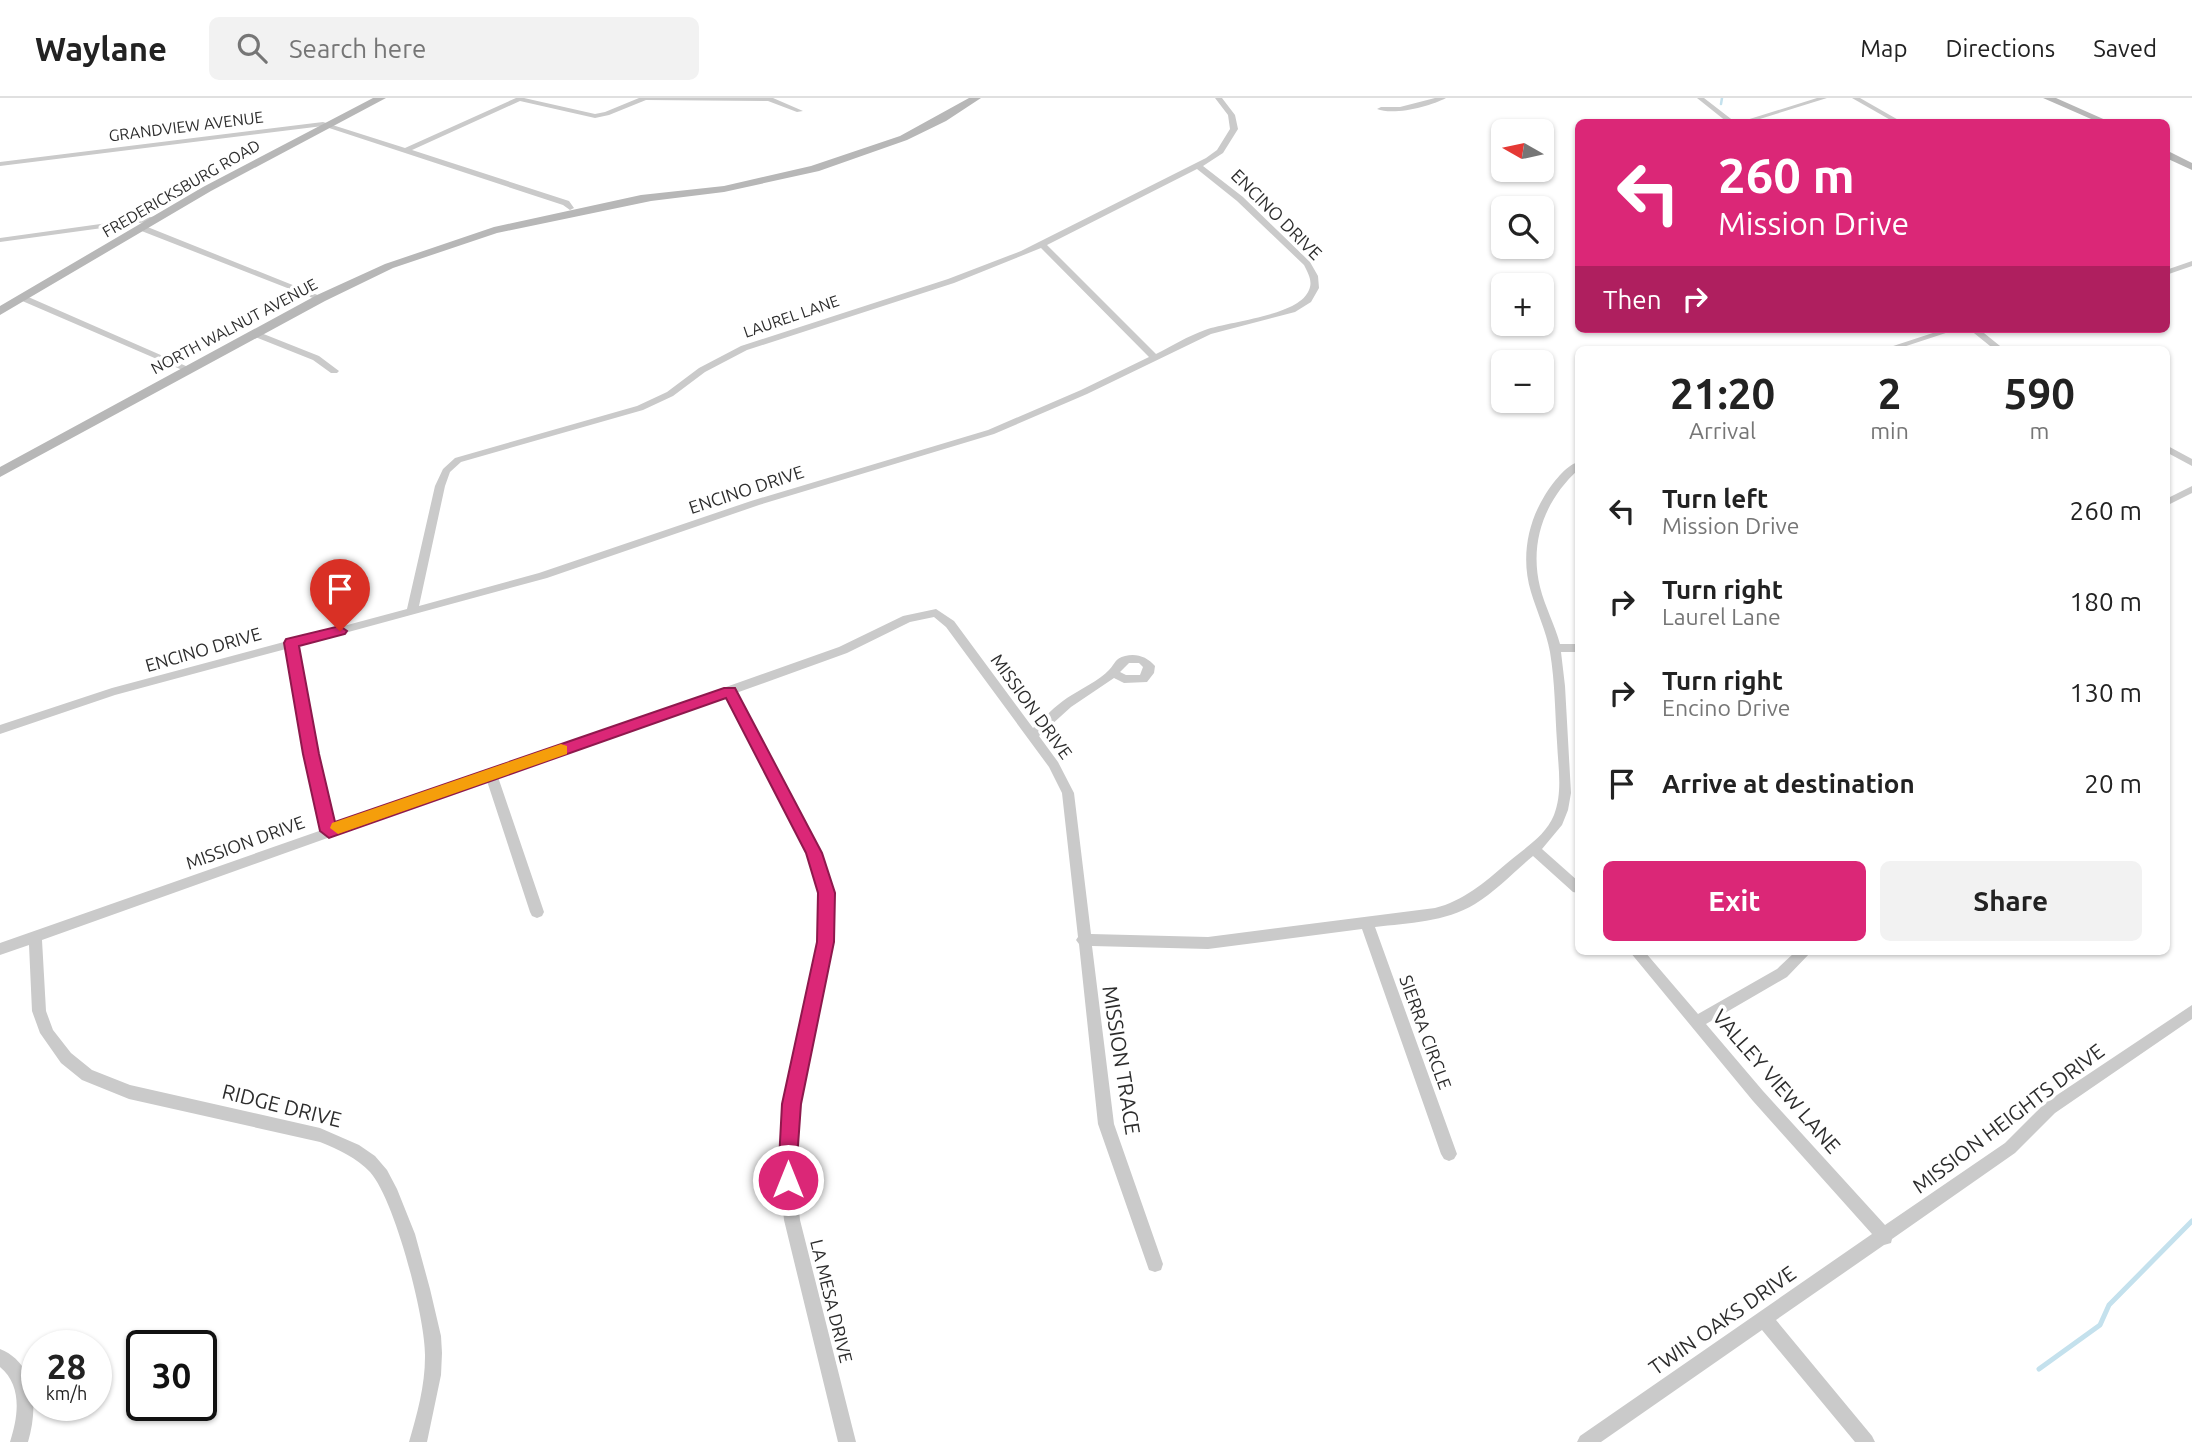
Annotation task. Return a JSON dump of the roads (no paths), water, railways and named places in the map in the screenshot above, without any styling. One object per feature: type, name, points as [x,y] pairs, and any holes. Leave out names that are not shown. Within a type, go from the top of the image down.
[{"type":"main road","name":"FREDERICKSBURG ROAD","points":[[0,311],[158,218],[381,98]]},
{"type":"main road","name":"NORTH WALNUT AVENUE","points":[[0,473],[321,298],[389,266],[521,219],[570,208],[765,180],[856,156],[934,124],[976,98]]},
{"type":"main road","points":[[2048,98],[2098,119]]},
{"type":"main road","points":[[2170,155],[2192,167]]},
{"type":"main road","name":"NORTH WALNUT AVENUE","points":[[494,230],[652,197]]},
{"type":"street","points":[[407,150],[519,99],[595,116],[607,114],[645,98],[769,99],[799,111]]},
{"type":"street","name":"LAUREL LANE","points":[[412,611],[440,486],[446,471],[458,460],[640,408],[670,394],[702,370],[744,348],[951,281],[1043,245],[1198,166],[1220,151],[1234,129],[1231,115],[1217,98]]},
{"type":"street","points":[[1381,108],[1400,109],[1443,98]]},
{"type":"street","points":[[1700,98],[1727,119]]},
{"type":"street","points":[[1754,119],[1824,98]]},
{"type":"street","points":[[1855,98],[1893,119]]},
{"type":"street","name":"GRANDVIEW AVENUE","points":[[0,164],[327,125],[561,201],[570,208]]},
{"type":"street","name":"ENCINO DRIVE","points":[[0,730],[112,692],[543,576],[755,503],[991,432],[1084,392],[1154,356],[1228,324],[1292,310],[1308,300],[1315,288],[1314,276],[1307,264],[1210,173],[1198,166]]},
{"type":"street","points":[[0,240],[158,218]]},
{"type":"street","points":[[142,228],[321,298]]},
{"type":"street","points":[[1043,245],[1154,356]]},
{"type":"street","points":[[2170,271],[2192,263]]},
{"type":"street","points":[[23,298],[190,370]]},
{"type":"street","points":[[1898,346],[1941,333]]},
{"type":"street","points":[[1978,333],[1996,346]]},
{"type":"street","points":[[256,334],[316,358],[334,371]]},
{"type":"street","points":[[2170,450],[2192,463]]},
{"type":"street","points":[[1083,940],[1188,944],[1367,923],[1458,909],[1490,889],[1558,821],[1565,798],[1555,648],[1532,573],[1531,539],[1540,512],[1554,489],[1575,468]]},
{"type":"street","points":[[2170,501],[2192,489]]},
{"type":"street","name":"MISSION DRIVE","points":[[0,949],[843,650],[907,619],[936,613],[950,624],[1054,765],[1068,793],[1083,940]]},
{"type":"street","points":[[291,643],[311,754],[329,831]]},
{"type":"street","points":[[1555,648],[1575,648]]},
{"type":"street","points":[[1032,736],[1067,704],[1114,673]]},
{"type":"street","name":"LA MESA DRIVE","points":[[729,691],[814,853],[826,893],[825,942],[792,1104],[788,1180],[792,1220],[847,1442]]},
{"type":"street","points":[[491,775],[537,912]]},
{"type":"street","points":[[1532,848],[1575,885]]},
{"type":"street","name":"SIERRA CIRCLE","points":[[1367,923],[1449,1154]]},
{"type":"street","name":"RIDGE DRIVE","points":[[35,936],[39,1011],[47,1034],[66,1058],[87,1075],[129,1092],[320,1135],[342,1143],[381,1173],[404,1228],[433,1332],[432,1381],[418,1442]]},
{"type":"street","name":"MISSION TRACE","points":[[1083,940],[1106,1124],[1155,1264]]},
{"type":"street","name":"VALLEY VIEW LANE","points":[[1640,955],[1885,1237]]},
{"type":"street","points":[[1696,1022],[1782,973],[1801,955]]},
{"type":"street","name":"MISSION HEIGHTS DRIVE","points":[[1885,1237],[2011,1148],[2049,1108],[2192,1011]]},
{"type":"street","name":"TWIN OAKS DRIVE","points":[[1586,1442],[1763,1318],[1885,1237]]},
{"type":"street","points":[[1763,1318],[1866,1442]]},
{"type":"street","points":[[0,1357],[17,1371],[24,1388],[25,1409],[19,1442]]},
{"type":"waterway","points":[[1721,104],[1722,98]]},
{"type":"waterway","points":[[2039,1369],[2100,1325],[2109,1305],[2192,1221]]}]
